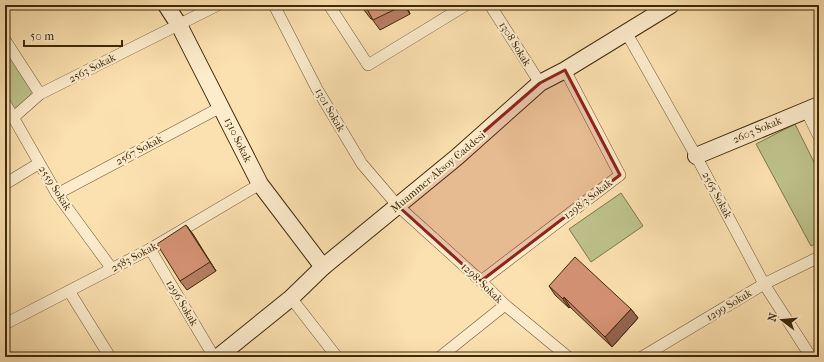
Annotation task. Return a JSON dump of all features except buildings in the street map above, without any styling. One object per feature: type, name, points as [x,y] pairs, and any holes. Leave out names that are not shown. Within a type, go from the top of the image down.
[{"type":"street","name":"1310 Sokak","points":[[166,5],[179,25],[260,184],[324,267]]},
{"type":"street","name":"2563 Sokak","points":[[14,117],[40,94],[218,5]]},
{"type":"street","name":"1301 Sokak","points":[[274,5],[317,89],[362,164],[398,206]]},
{"type":"street","points":[[329,5],[368,66],[466,5]]},
{"type":"street","name":"1308 Sokak","points":[[490,5],[540,83]]},
{"type":"street","name":"Muammer Aksoy Caddesi","points":[[218,357],[291,298],[324,267],[457,157],[540,83],[565,70],[671,5]]},
{"type":"street","name":"2565 Sokak","points":[[626,32],[696,156],[764,284],[811,357]]},
{"type":"street","points":[[5,40],[40,94]]},
{"type":"street","name":"1298/3 Sokak","points":[[481,281],[620,174],[565,70]]},
{"type":"street","name":"2559 Sokak","points":[[5,103],[14,117],[38,164],[57,194],[112,269]]},
{"type":"street","name":"2567 Sokak","points":[[57,194],[221,107]]},
{"type":"street","points":[[812,107],[819,137]]},
{"type":"street","name":"2603 Sokak","points":[[696,156],[812,107]]},
{"type":"street","points":[[5,184],[38,164]]},
{"type":"street","name":"2583 Sokak","points":[[5,324],[150,249],[260,184]]},
{"type":"street","name":"1298. Sokak","points":[[398,206],[481,281],[504,305],[568,357]]},
{"type":"street","name":"1296 Sokak","points":[[150,249],[214,357]]},
{"type":"street","name":"1299 Sokak","points":[[642,357],[764,284],[819,257]]},
{"type":"street","points":[[70,291],[110,357]]},
{"type":"street","points":[[291,298],[337,357]]},
{"type":"street","points":[[440,357],[504,305]]},
{"type":"highlighted area","points":[[565,70],[620,175],[481,281],[398,206],[540,83]]},
{"type":"green space","points":[[5,40],[40,94],[14,117],[5,103]]},
{"type":"green space","points":[[795,124],[819,172],[819,242],[811,246],[756,144]]},
{"type":"green space","points":[[621,193],[643,226],[591,262],[569,229]]}]
